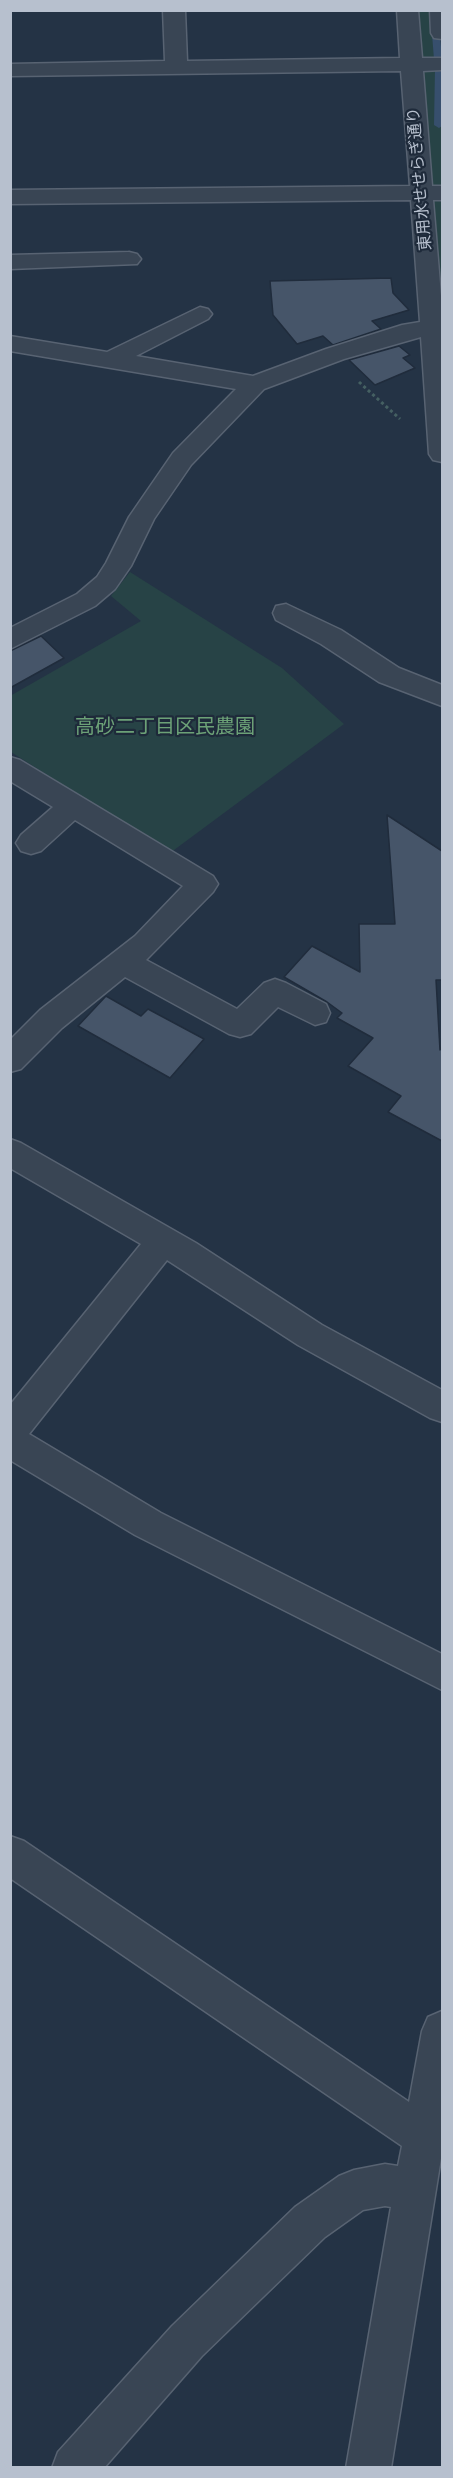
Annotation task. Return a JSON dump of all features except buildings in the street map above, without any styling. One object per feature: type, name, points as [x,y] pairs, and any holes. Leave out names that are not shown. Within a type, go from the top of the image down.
[{"type":"street","points":[[174,10],[176,68]]},
{"type":"street","name":"東用水せせらぎ通り","points":[[407,10],[411,65],[432,193],[442,454]]},
{"type":"street","points":[[440,10],[442,33]]},
{"type":"street","points":[[10,70],[442,64]]},
{"type":"street","points":[[10,197],[432,193]]},
{"type":"street","points":[[10,262],[129,259]]},
{"type":"street","points":[[110,360],[200,314]]},
{"type":"street","points":[[10,640],[87,600],[106,583],[118,566],[142,518],[182,459],[255,384],[411,330],[438,328]]},
{"type":"street","points":[[10,343],[255,384]]},
{"type":"street","points":[[286,612],[332,637],[389,675],[442,696]]},
{"type":"street","points":[[10,767],[203,885],[146,944],[51,1019],[10,1060]]},
{"type":"street","points":[[31,843],[74,805]]},
{"type":"street","points":[[123,962],[240,1025],[275,991],[315,1013]]},
{"type":"street","points":[[10,1152],[163,1240],[310,1335],[442,1407]]},
{"type":"street","points":[[10,1432],[163,1240]]},
{"type":"street","points":[[10,1441],[148,1524],[442,1673]]},
{"type":"street","points":[[10,1855],[426,2138]]},
{"type":"street","points":[[368,2468],[441,2048]]},
{"type":"street","points":[[74,2468],[187,2341],[310,2222],[354,2191],[386,2185],[416,2190]]},
{"type":"path","points":[[357,380],[405,423]]},
{"type":"green space","points":[[410,11],[438,11],[442,62],[414,63]]},
{"type":"green space","points":[[442,65],[442,191],[423,192],[414,66]]},
{"type":"green space","points":[[442,194],[442,325],[435,326],[424,195]]},
{"type":"green space","name":"高砂二丁目区民農園","points":[[130,572],[282,668],[344,724],[170,853],[11,752],[10,696],[141,621],[111,596]]},
{"type":"waterway","points":[[435,22],[438,59]]},
{"type":"waterway","points":[[439,69],[439,125]]}]
